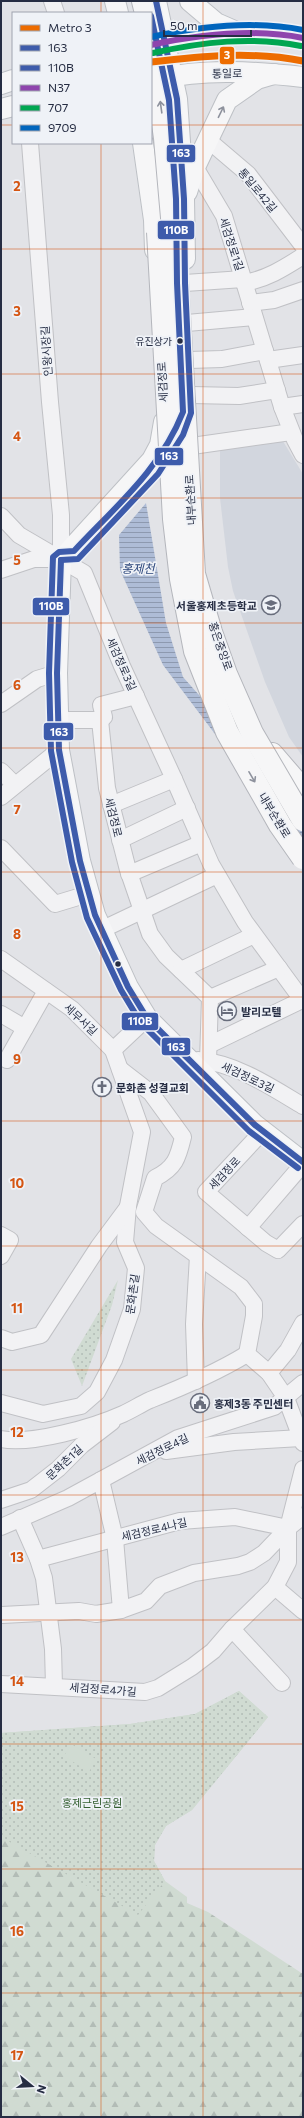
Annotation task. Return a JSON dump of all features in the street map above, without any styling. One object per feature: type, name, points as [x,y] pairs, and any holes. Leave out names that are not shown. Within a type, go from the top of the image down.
[{"type":"highway","points":[[143,1],[146,12]]},
{"type":"highway","name":"내부순환로","points":[[156,41],[166,138],[175,255],[194,574],[211,632],[226,674],[246,720],[303,820]]},
{"type":"highway","name":"내부순환로","points":[[152,144],[160,260],[174,519],[181,579],[195,651],[227,732],[280,825],[303,858]]},
{"type":"highway","points":[[272,754],[303,790]]},
{"type":"main road","name":"세검정로","points":[[61,560],[78,559],[86,542],[155,468],[172,456],[186,429],[191,404],[185,283],[184,199],[177,99],[172,76],[156,41],[156,1]]},
{"type":"main road","points":[[190,1],[216,23],[239,33]]},
{"type":"main road","points":[[156,41],[239,33],[303,38]]},
{"type":"main road","name":"통일로","points":[[152,81],[172,76],[240,73],[303,77]]},
{"type":"main road","points":[[184,199],[195,167],[226,100],[257,79],[274,74]]},
{"type":"main road","points":[[1,84],[12,80]]},
{"type":"main road","points":[[1,108],[12,106]]},
{"type":"main road","name":"세검정로","points":[[143,144],[154,220],[164,425],[155,468]]},
{"type":"main road","points":[[61,560],[57,673],[59,750],[80,861],[88,894],[101,930],[128,987],[146,1018],[263,1131],[303,1163]]},
{"type":"street","points":[[52,1],[56,12]]},
{"type":"street","name":"통일로42길","points":[[208,140],[248,174],[301,240]]},
{"type":"street","name":"인왕시장길","points":[[30,144],[50,402],[61,515],[61,560]]},
{"type":"street","name":"세검정로1길","points":[[195,167],[224,216],[282,407],[291,432],[301,449]]},
{"type":"street","name":"세검정로1길","points":[[185,283],[259,281],[273,275],[303,256]]},
{"type":"street","points":[[187,323],[252,310],[274,300],[303,290]]},
{"type":"street","points":[[189,360],[266,355],[303,355]]},
{"type":"street","points":[[191,404],[277,390]]},
{"type":"street","name":"홍은중앙로","points":[[191,404],[192,446],[204,574],[212,619],[241,699],[253,724],[272,754],[303,786]]},
{"type":"street","points":[[282,407],[303,404]]},
{"type":"street","points":[[192,446],[291,432]]},
{"type":"street","name":"홍은중앙로","points":[[172,456],[190,599],[200,638],[224,699],[251,748],[303,810]]},
{"type":"street","name":"세검정로3길","points":[[1,516],[19,535],[84,573],[136,696],[217,875],[254,935],[303,1001],[209,1053],[188,1059]]},
{"type":"street","points":[[1,570],[34,559],[61,560]]},
{"type":"street","points":[[1,704],[37,679],[57,673]]},
{"type":"street","name":"세검정로","points":[[136,696],[101,705],[104,717],[100,720],[107,788],[111,805],[129,874],[150,934],[166,956],[210,998]]},
{"type":"street","points":[[58,720],[100,720]]},
{"type":"street","points":[[1,797],[59,750]]},
{"type":"street","points":[[1,771],[15,785]]},
{"type":"street","points":[[111,805],[174,778]]},
{"type":"street","points":[[120,840],[187,808]]},
{"type":"street","points":[[129,874],[202,843]]},
{"type":"street","points":[[1,848],[55,904],[88,894]]},
{"type":"street","points":[[101,930],[217,875]]},
{"type":"street","points":[[181,970],[254,935]]},
{"type":"street","name":"세무서길","points":[[1,959],[72,1009],[113,1050]]},
{"type":"street","points":[[209,1053],[210,998],[279,968]]},
{"type":"street","points":[[7,1060],[46,991]]},
{"type":"street","points":[[1,1014],[26,1028]]},
{"type":"street","points":[[113,1050],[146,1018]]},
{"type":"street","name":"문화촌길","points":[[1,1403],[43,1414],[82,1406],[97,1392],[114,1360],[132,1309],[136,1268],[125,1242],[128,1206],[142,1132],[113,1050]]},
{"type":"street","name":"세검정로3길","points":[[209,1053],[214,1061],[263,1082],[303,1106]]},
{"type":"street","points":[[1,1439],[11,1441],[67,1433],[123,1414],[148,1401],[196,1381],[246,1354],[254,1316],[254,1304],[241,1287],[156,1226],[144,1212],[155,1178],[168,1171],[178,1157],[183,1137],[151,1093],[120,1069]]},
{"type":"street","name":"세검정로","points":[[263,1131],[206,1192],[266,1243],[278,1250],[303,1224]]},
{"type":"street","points":[[248,1228],[303,1163]]},
{"type":"street","points":[[1,1338],[12,1342],[41,1334],[99,1246],[128,1206]]},
{"type":"street","points":[[1,1234],[10,1240],[1,1256]]},
{"type":"street","points":[[196,1381],[194,1324],[198,1256]]},
{"type":"street","points":[[269,1373],[288,1350],[303,1323]]},
{"type":"street","points":[[148,1455],[182,1448],[234,1442],[302,1440],[286,1398],[269,1373],[246,1354]]},
{"type":"street","name":"세검정로4길","points":[[1,1527],[68,1498],[178,1438],[274,1407],[303,1384]]},
{"type":"street","name":"문화촌1길","points":[[1,1500],[31,1490],[58,1469],[82,1445],[123,1414]]},
{"type":"street","name":"세검정로4가길","points":[[1,1684],[145,1692],[158,1688],[192,1667],[213,1651],[232,1629],[275,1587],[288,1562],[288,1528],[303,1469]]},
{"type":"street","name":"세검정로4나길","points":[[100,1480],[115,1539]]},
{"type":"street","points":[[2,1615],[79,1611],[96,1614],[122,1610],[146,1601],[160,1586],[194,1573],[238,1566],[250,1562],[264,1553],[288,1528],[303,1516]]},
{"type":"street","name":"세검정로4나길","points":[[38,1559],[180,1521],[227,1517],[241,1518],[288,1528]]},
{"type":"street","points":[[20,1518],[38,1559],[44,1578],[53,1649],[54,1686]]},
{"type":"street","points":[[115,1539],[122,1610]]},
{"type":"street","points":[[275,1587],[303,1611]]},
{"type":"street","points":[[232,1629],[282,1683]]},
{"type":"shaded area","name":"서울홍제초등학교","points":[[281,438],[303,474],[303,757],[289,737],[265,682],[233,591],[228,567],[220,498],[220,448]]},
{"type":"green space","points":[[118,1280],[112,1305],[82,1386],[71,1359]]},
{"type":"green space","points":[[239,1691],[268,1717],[192,1810],[166,1826],[155,1845],[154,1861],[165,1881],[187,1897],[187,1903],[208,1912],[303,1974],[303,2117],[1,2117],[1,1733],[130,1724],[195,1714]]},
{"type":"green space","name":"홍제근린공원","points":[[239,1691],[268,1717],[192,1810],[166,1826],[155,1845],[154,1861],[165,1881],[138,1915],[1,1837],[1,1733],[130,1724],[195,1714]]},
{"type":"green space","points":[[71,1744],[96,1759],[89,1772],[64,1756]]},
{"type":"water","name":"홍제천","points":[[146,503],[166,623],[183,677],[232,732],[303,829],[303,851],[163,665],[120,570],[119,535]]},
{"type":"metro line","name":"3","points":[[152,62],[208,56],[246,55],[303,61]]},
{"type":"transit line","name":"163","points":[[61,560],[78,559],[158,474],[183,435],[191,413],[185,283],[184,199],[177,99],[156,1]]},
{"type":"transit line","name":"110B","points":[[152,21],[169,100],[176,199],[177,283],[183,412],[162,452],[121,503],[74,551],[59,552],[53,557],[49,673],[51,751],[72,862],[87,918],[121,990],[141,1023],[249,1131],[298,1168]]},
{"type":"transit line","name":"9709","points":[[152,37],[208,27],[246,25],[265,25],[303,30]]},
{"type":"transit line","name":"N37","points":[[152,45],[208,35],[246,33],[265,33],[303,38]]},
{"type":"transit line","name":"707","points":[[153,53],[208,43],[246,41],[264,41],[301,46]]},
{"type":"transit line","name":"163","points":[[61,560],[57,673],[59,750],[80,861],[95,915],[128,987],[147,1018],[255,1125],[303,1162]]},
{"type":"place","name":"유진상가","points":[[180,341]]},
{"type":"place","name":"서울홍제초등학교","points":[[271,605]]},
{"type":"place","name":"발리모텔","points":[[227,1011]]},
{"type":"place","name":"문화촌 성결교회","points":[[102,1087]]},
{"type":"place","name":"홍제3동 주민센터","points":[[200,1403]]}]
